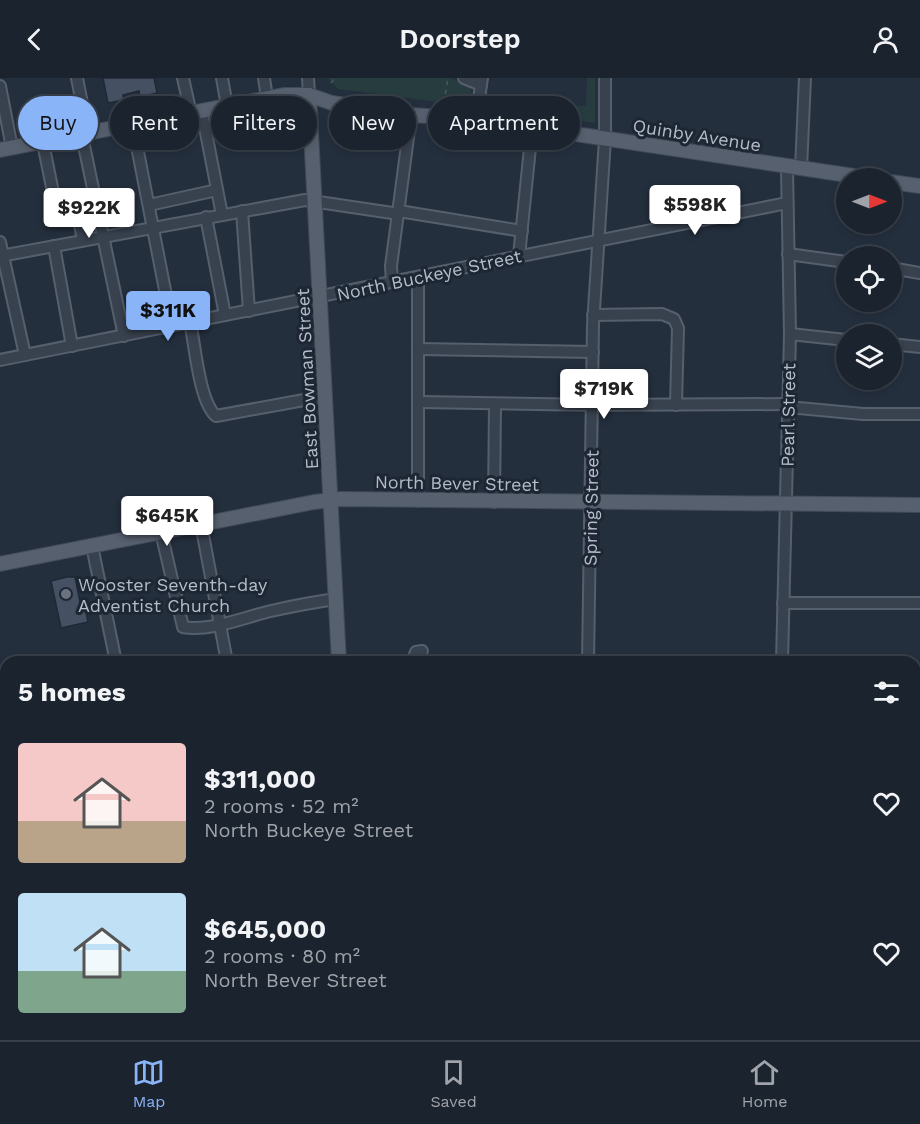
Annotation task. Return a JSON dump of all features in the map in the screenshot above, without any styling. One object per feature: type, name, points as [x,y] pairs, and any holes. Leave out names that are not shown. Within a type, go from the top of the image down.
[{"type":"main road","points":[[288,96],[309,94]]},
{"type":"main road","name":"Quinby Avenue","points":[[309,94],[329,102]]},
{"type":"main road","name":"East Bowman Street","points":[[309,94],[316,201],[326,296],[326,396],[339,656]]},
{"type":"main road","name":"Quinby Avenue","points":[[580,135],[836,174]]},
{"type":"main road","points":[[902,184],[920,186]]},
{"type":"main road","name":"North Bever Street","points":[[0,564],[330,500],[920,505]]},
{"type":"street","points":[[77,78],[80,96]]},
{"type":"street","points":[[183,78],[190,96]]},
{"type":"street","points":[[222,78],[225,96]]},
{"type":"street","points":[[264,78],[267,96]]},
{"type":"street","points":[[308,78],[309,94]]},
{"type":"street","points":[[464,78],[482,81],[480,96]]},
{"type":"street","name":"Spring Street","points":[[588,656],[593,315],[605,139],[605,78]]},
{"type":"street","name":"Pearl Street","points":[[782,656],[790,334],[787,203],[794,168],[805,78]]},
{"type":"street","points":[[0,86],[6,149]]},
{"type":"street","points":[[199,121],[222,215]]},
{"type":"street","points":[[44,150],[57,212]]},
{"type":"street","points":[[87,150],[94,195],[124,336]]},
{"type":"street","points":[[138,150],[172,326]]},
{"type":"street","points":[[392,282],[391,266],[407,150]]},
{"type":"street","points":[[519,256],[530,150]]},
{"type":"street","points":[[149,205],[217,190]]},
{"type":"street","points":[[82,240],[75,200],[94,195]]},
{"type":"street","points":[[1,256],[305,200],[522,231]]},
{"type":"street","name":"North Buckeye Street","points":[[0,360],[787,203]]},
{"type":"street","points":[[242,211],[249,310]]},
{"type":"street","points":[[206,218],[225,315]]},
{"type":"street","points":[[0,242],[1,256],[25,355]]},
{"type":"street","points":[[54,246],[72,346]]},
{"type":"street","points":[[788,254],[836,261]]},
{"type":"street","points":[[902,270],[920,273]]},
{"type":"street","points":[[418,277],[420,402],[418,501]]},
{"type":"street","points":[[593,315],[662,314],[674,319],[678,328],[676,405]]},
{"type":"street","points":[[190,322],[204,391],[212,412],[216,416],[226,417],[326,396]]},
{"type":"street","points":[[790,334],[836,339]]},
{"type":"street","points":[[902,345],[920,347]]},
{"type":"street","points":[[419,349],[593,352]]},
{"type":"street","points":[[420,402],[788,405],[863,414],[920,414]]},
{"type":"street","points":[[494,502],[495,404]]},
{"type":"street","points":[[201,524],[226,656]]},
{"type":"street","points":[[161,532],[183,627],[193,629],[336,599]]},
{"type":"street","points":[[92,546],[115,656]]},
{"type":"street","points":[[783,603],[920,603]]},
{"type":"street","points":[[414,656],[416,652],[422,651]]},
{"type":"path","points":[[331,83],[335,78]]},
{"type":"path","points":[[445,96],[448,78]]},
{"type":"green space","points":[[328,78],[451,78],[470,87],[472,96],[428,96],[428,101],[416,99],[416,96],[392,96],[338,89]]},
{"type":"green space","points":[[587,78],[595,78],[595,123],[580,121],[580,106],[586,106]]},
{"type":"building","points":[[103,78],[154,78],[157,93],[140,96],[139,91],[123,96],[110,96],[110,103],[108,103]]},
{"type":"building","name":"Wooster Seventh-day Adventist Church","points":[[75,577],[81,607],[85,606],[88,622],[61,628],[51,581]]},
{"type":"place","name":"Wooster Seventh-day Adventist Church","points":[[66,594]]}]
